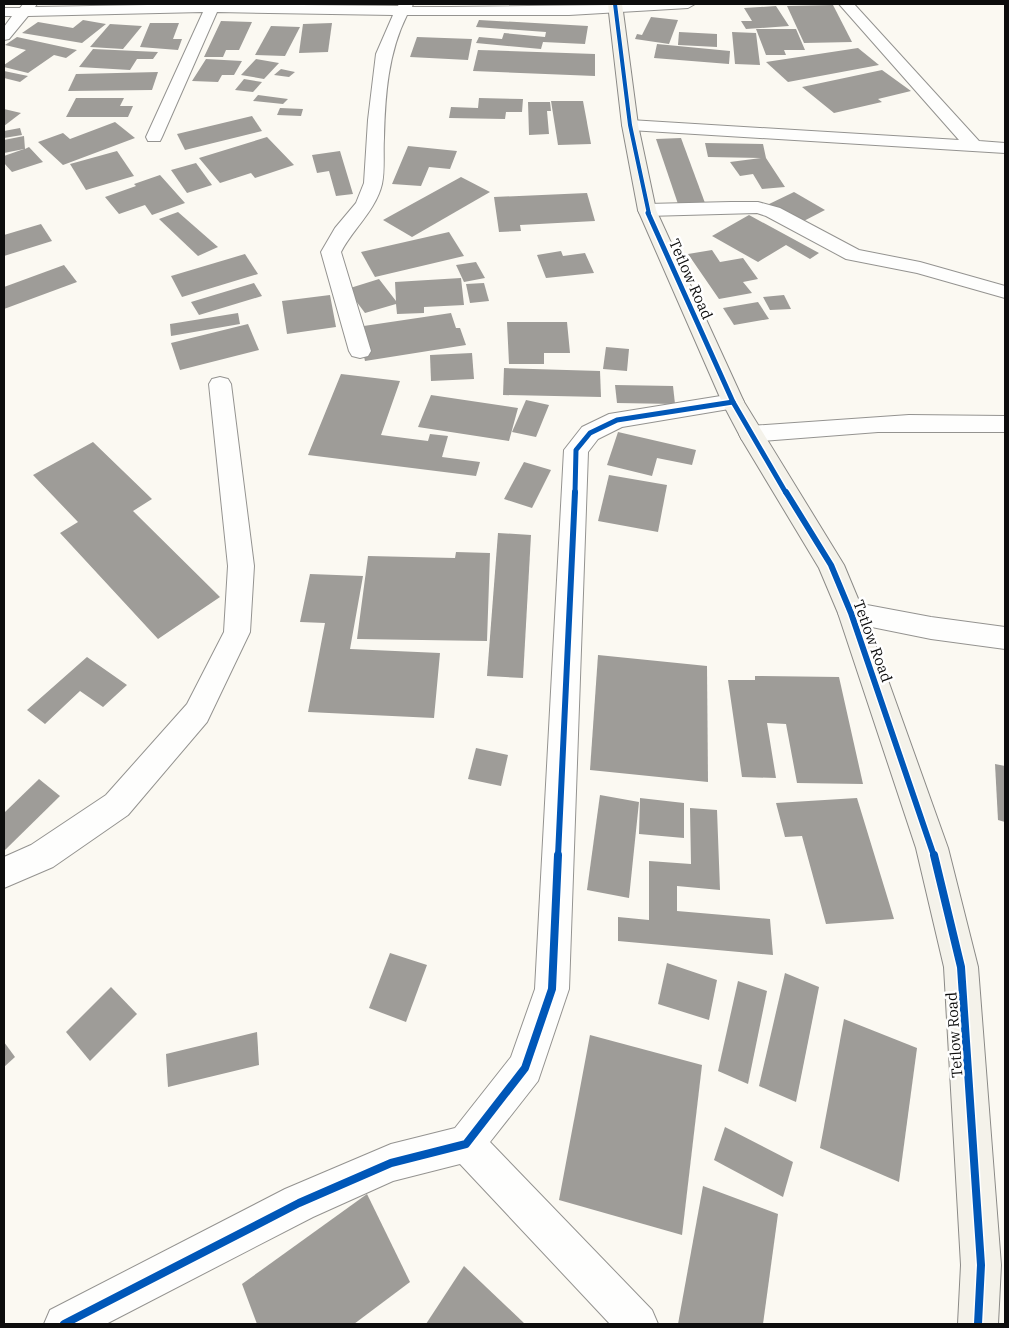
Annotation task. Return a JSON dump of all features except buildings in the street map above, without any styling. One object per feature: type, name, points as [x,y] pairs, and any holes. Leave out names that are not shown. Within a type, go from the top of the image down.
[{"type":"street","points":[[4,12],[28,8],[212,6],[404,8],[615,7],[688,4]]},
{"type":"street","points":[[846,4],[974,146]]},
{"type":"street","points":[[154,136],[212,6]]},
{"type":"street","name":"Tetlow Road","points":[[615,7],[630,125],[647,210],[733,402],[750,434],[831,566],[851,613],[932,848],[961,967],[981,1265],[978,1324]]},
{"type":"street","points":[[4,36],[28,8]]},
{"type":"street","points":[[360,351],[332,252],[342,232],[365,204],[373,182],[376,120],[384,54],[404,8]]},
{"type":"street","points":[[630,125],[1005,148]]},
{"type":"street","points":[[647,210],[758,208],[773,212],[854,255],[920,268],[1005,292]]},
{"type":"street","points":[[4,873],[42,856],[117,805],[197,713],[237,632],[241,566],[220,384]]},
{"type":"street","points":[[64,1324],[299,1202],[391,1163],[466,1144],[525,1068],[552,990],[576,450],[590,433],[617,420],[733,402]]},
{"type":"street","points":[[750,434],[854,425],[958,422],[1005,424]]},
{"type":"street","points":[[851,613],[931,628],[1005,638]]},
{"type":"street","points":[[466,1144],[638,1324]]},
{"type":"cycle path","points":[[615,4],[630,125],[647,210],[733,402],[750,434],[831,565],[851,613],[932,848],[961,967],[981,1265],[978,1324]]},
{"type":"cycle path","points":[[64,1324],[299,1203],[391,1163],[466,1144],[525,1068],[552,989],[576,450],[590,433],[617,420],[733,402]]}]
